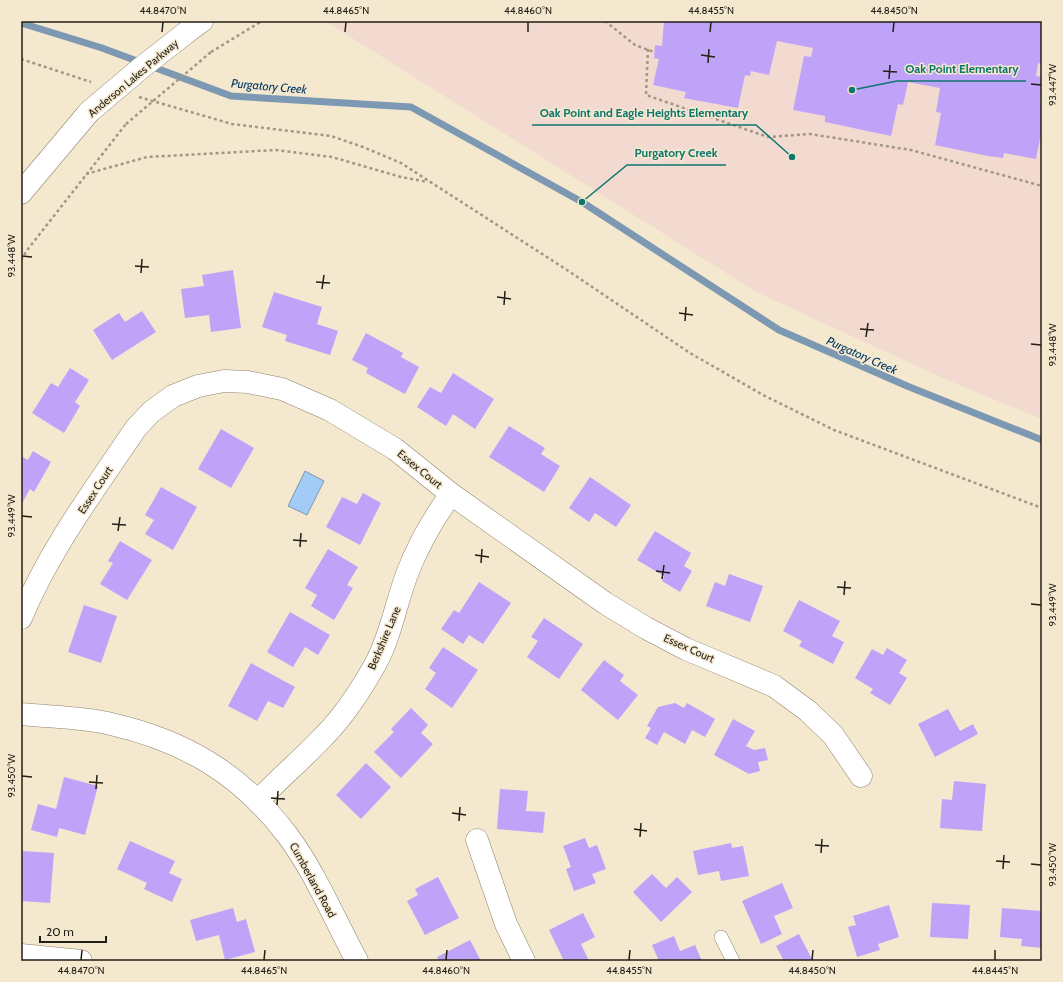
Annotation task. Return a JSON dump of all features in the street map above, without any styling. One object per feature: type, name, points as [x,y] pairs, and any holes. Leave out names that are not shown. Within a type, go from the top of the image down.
[{"type":"street","name":"Anderson Lakes Parkway","points":[[21,193],[89,112],[141,68],[195,27]]},
{"type":"street","name":"Essex Court","points":[[21,618],[33,590],[54,552],[136,428],[151,412],[173,396],[198,386],[224,381],[282,389],[330,410],[395,449],[451,494],[605,603],[646,628],[686,649],[774,686],[808,711],[833,735],[861,776]]},
{"type":"street","name":"Berkshire Lane","points":[[258,801],[278,779],[327,733],[352,703],[376,662],[394,617],[407,574],[421,541],[451,494]]},
{"type":"street","name":"Cumberland Road","points":[[21,714],[110,723],[158,737],[200,756],[232,778],[258,801],[289,837],[309,869],[357,961]]},
{"type":"street","points":[[477,840],[506,924],[524,961]]},
{"type":"street","points":[[21,955],[81,961]]},
{"type":"lane","points":[[721,937],[733,961]]},
{"type":"path","points":[[21,260],[126,124],[211,52],[262,21]]},
{"type":"path","points":[[605,21],[635,44],[654,52]]},
{"type":"path","points":[[648,49],[646,95],[768,137],[810,134],[911,150],[1042,186]]},
{"type":"path","points":[[21,58],[93,83]]},
{"type":"path","points":[[136,96],[232,124],[331,136],[363,147],[401,164],[567,270],[690,353],[763,395],[834,430],[1042,508]]},
{"type":"path","points":[[86,174],[147,157],[276,150],[332,157],[401,177],[430,183]]},
{"type":"shaded area","points":[[325,21],[1042,21],[1042,419],[947,380],[758,293]]},
{"type":"water","points":[[305,471],[324,481],[307,515],[288,506]]},
{"type":"building","points":[[664,21],[1042,21],[1042,60],[1041,64],[1038,63],[1036,76],[1042,77],[1040,104],[1042,104],[1042,129],[1036,159],[1004,153],[1003,158],[988,156],[935,145],[941,113],[936,112],[940,88],[908,82],[903,105],[898,104],[891,136],[825,122],[825,116],[793,110],[804,56],[811,57],[813,48],[777,41],[769,75],[751,71],[750,76],[745,75],[738,108],[684,98],[686,92],[653,85],[659,59],[654,58],[655,45],[662,46]]},
{"type":"building","points":[[233,270],[241,328],[211,332],[209,315],[185,318],[181,289],[204,286],[202,275]]},
{"type":"building","points":[[274,292],[322,307],[317,324],[338,331],[330,355],[285,341],[287,335],[262,327]]},
{"type":"building","points":[[142,311],[156,332],[112,360],[93,330],[119,313],[125,322]]},
{"type":"building","points":[[366,333],[403,353],[401,357],[419,367],[405,394],[366,373],[368,368],[352,360]]},
{"type":"building","points":[[70,368],[89,380],[75,402],[80,406],[64,433],[32,413],[51,383],[58,387]]},
{"type":"building","points":[[453,373],[494,399],[475,429],[453,414],[446,426],[417,407],[430,387],[441,393]]},
{"type":"building","points":[[509,426],[545,448],[541,454],[560,466],[544,492],[489,457]]},
{"type":"building","points":[[221,429],[254,448],[231,488],[198,469]]},
{"type":"building","points":[[33,451],[51,462],[34,492],[30,489],[21,505],[21,456],[28,460]]},
{"type":"building","points":[[590,477],[631,505],[616,527],[595,513],[589,522],[569,508]]},
{"type":"building","points":[[161,487],[197,507],[173,550],[145,534],[154,520],[145,515]]},
{"type":"building","points":[[363,493],[381,503],[360,545],[326,527],[342,497],[357,504]]},
{"type":"building","points":[[655,531],[691,553],[684,566],[692,571],[680,592],[662,581],[664,576],[637,560]]},
{"type":"building","points":[[120,541],[152,560],[127,600],[100,584],[113,563],[108,561]]},
{"type":"building","points":[[328,549],[358,567],[347,585],[353,588],[334,620],[311,606],[317,595],[305,588]]},
{"type":"building","points":[[729,574],[763,586],[750,622],[706,606],[715,582],[725,586]]},
{"type":"building","points":[[479,582],[511,603],[483,644],[469,635],[463,644],[441,629],[454,610],[459,613]]},
{"type":"building","points":[[799,600],[840,621],[832,636],[844,642],[833,664],[799,646],[802,641],[783,631]]},
{"type":"building","points":[[84,605],[117,616],[101,663],[68,652]]},
{"type":"building","points":[[290,612],[330,635],[318,655],[305,647],[293,667],[267,652]]},
{"type":"building","points":[[544,618],[583,644],[559,679],[527,657],[538,641],[531,637]]},
{"type":"building","points":[[443,647],[478,670],[452,708],[425,689],[436,673],[429,668]]},
{"type":"building","points":[[887,648],[907,660],[899,673],[907,678],[890,705],[870,693],[873,689],[855,678],[872,649],[883,655]]},
{"type":"building","points":[[604,660],[624,675],[620,681],[638,695],[618,720],[581,690]]},
{"type":"building","points":[[251,663],[295,687],[283,708],[268,701],[257,721],[228,706]]},
{"type":"building","points":[[675,703],[684,708],[687,703],[715,719],[705,737],[692,730],[685,744],[664,732],[657,745],[645,738],[651,728],[647,726],[658,707]]},
{"type":"building","points":[[411,708],[428,725],[421,733],[433,744],[401,778],[374,752],[394,732],[391,729]]},
{"type":"building","points":[[948,709],[960,731],[973,724],[978,734],[935,757],[918,724]]},
{"type":"building","points":[[733,719],[755,731],[746,746],[754,750],[765,748],[768,760],[758,762],[760,771],[749,774],[714,755]]},
{"type":"building","points":[[366,763],[391,787],[361,819],[336,795]]},
{"type":"building","points":[[64,777],[98,786],[85,835],[59,828],[57,837],[31,830],[38,804],[56,809]]},
{"type":"building","points":[[954,781],[986,784],[982,831],[940,828],[942,799],[952,800]]},
{"type":"building","points":[[500,789],[528,791],[526,811],[545,812],[543,833],[497,829]]},
{"type":"building","points":[[585,838],[589,848],[597,845],[606,869],[592,874],[596,883],[574,891],[566,869],[571,867],[563,846]]},
{"type":"building","points":[[130,841],[175,861],[169,873],[182,879],[172,902],[144,889],[147,883],[117,869]]},
{"type":"building","points":[[731,843],[732,848],[743,846],[749,876],[721,881],[719,871],[698,875],[693,851]]},
{"type":"building","points":[[22,851],[54,853],[50,903],[21,901]]},
{"type":"building","points":[[652,874],[666,888],[677,877],[692,892],[661,922],[633,892]]},
{"type":"building","points":[[438,877],[459,918],[425,935],[407,901],[418,895],[415,889]]},
{"type":"building","points":[[782,883],[793,908],[774,916],[782,934],[761,944],[742,901]]},
{"type":"building","points":[[932,903],[970,905],[968,939],[930,937]]},
{"type":"building","points":[[889,905],[899,937],[878,944],[880,950],[857,957],[848,927],[856,925],[853,916]]},
{"type":"building","points":[[233,908],[237,922],[246,919],[255,952],[225,960],[219,935],[196,941],[190,920]]},
{"type":"building","points":[[1002,908],[1042,911],[1042,948],[1021,946],[1022,939],[1000,937]]},
{"type":"building","points":[[583,913],[595,937],[581,944],[589,961],[564,961],[549,930]]},
{"type":"building","points":[[799,934],[813,961],[784,961],[776,946]]},
{"type":"building","points":[[674,936],[680,951],[695,945],[702,961],[659,961],[652,945]]},
{"type":"building","points":[[470,940],[481,961],[439,961],[437,957]]},
{"type":"waterway","name":"Purgatory Creek","points":[[21,23],[102,48],[231,96],[411,107],[582,202],[779,330],[907,386],[1042,440]]},
{"type":"place","name":"Oak Point Elementary","points":[[852,90]]},
{"type":"place","name":"Oak Point and Eagle Heights Elementary","points":[[792,157]]},
{"type":"place","name":"Purgatory Creek","points":[[582,202]]}]
